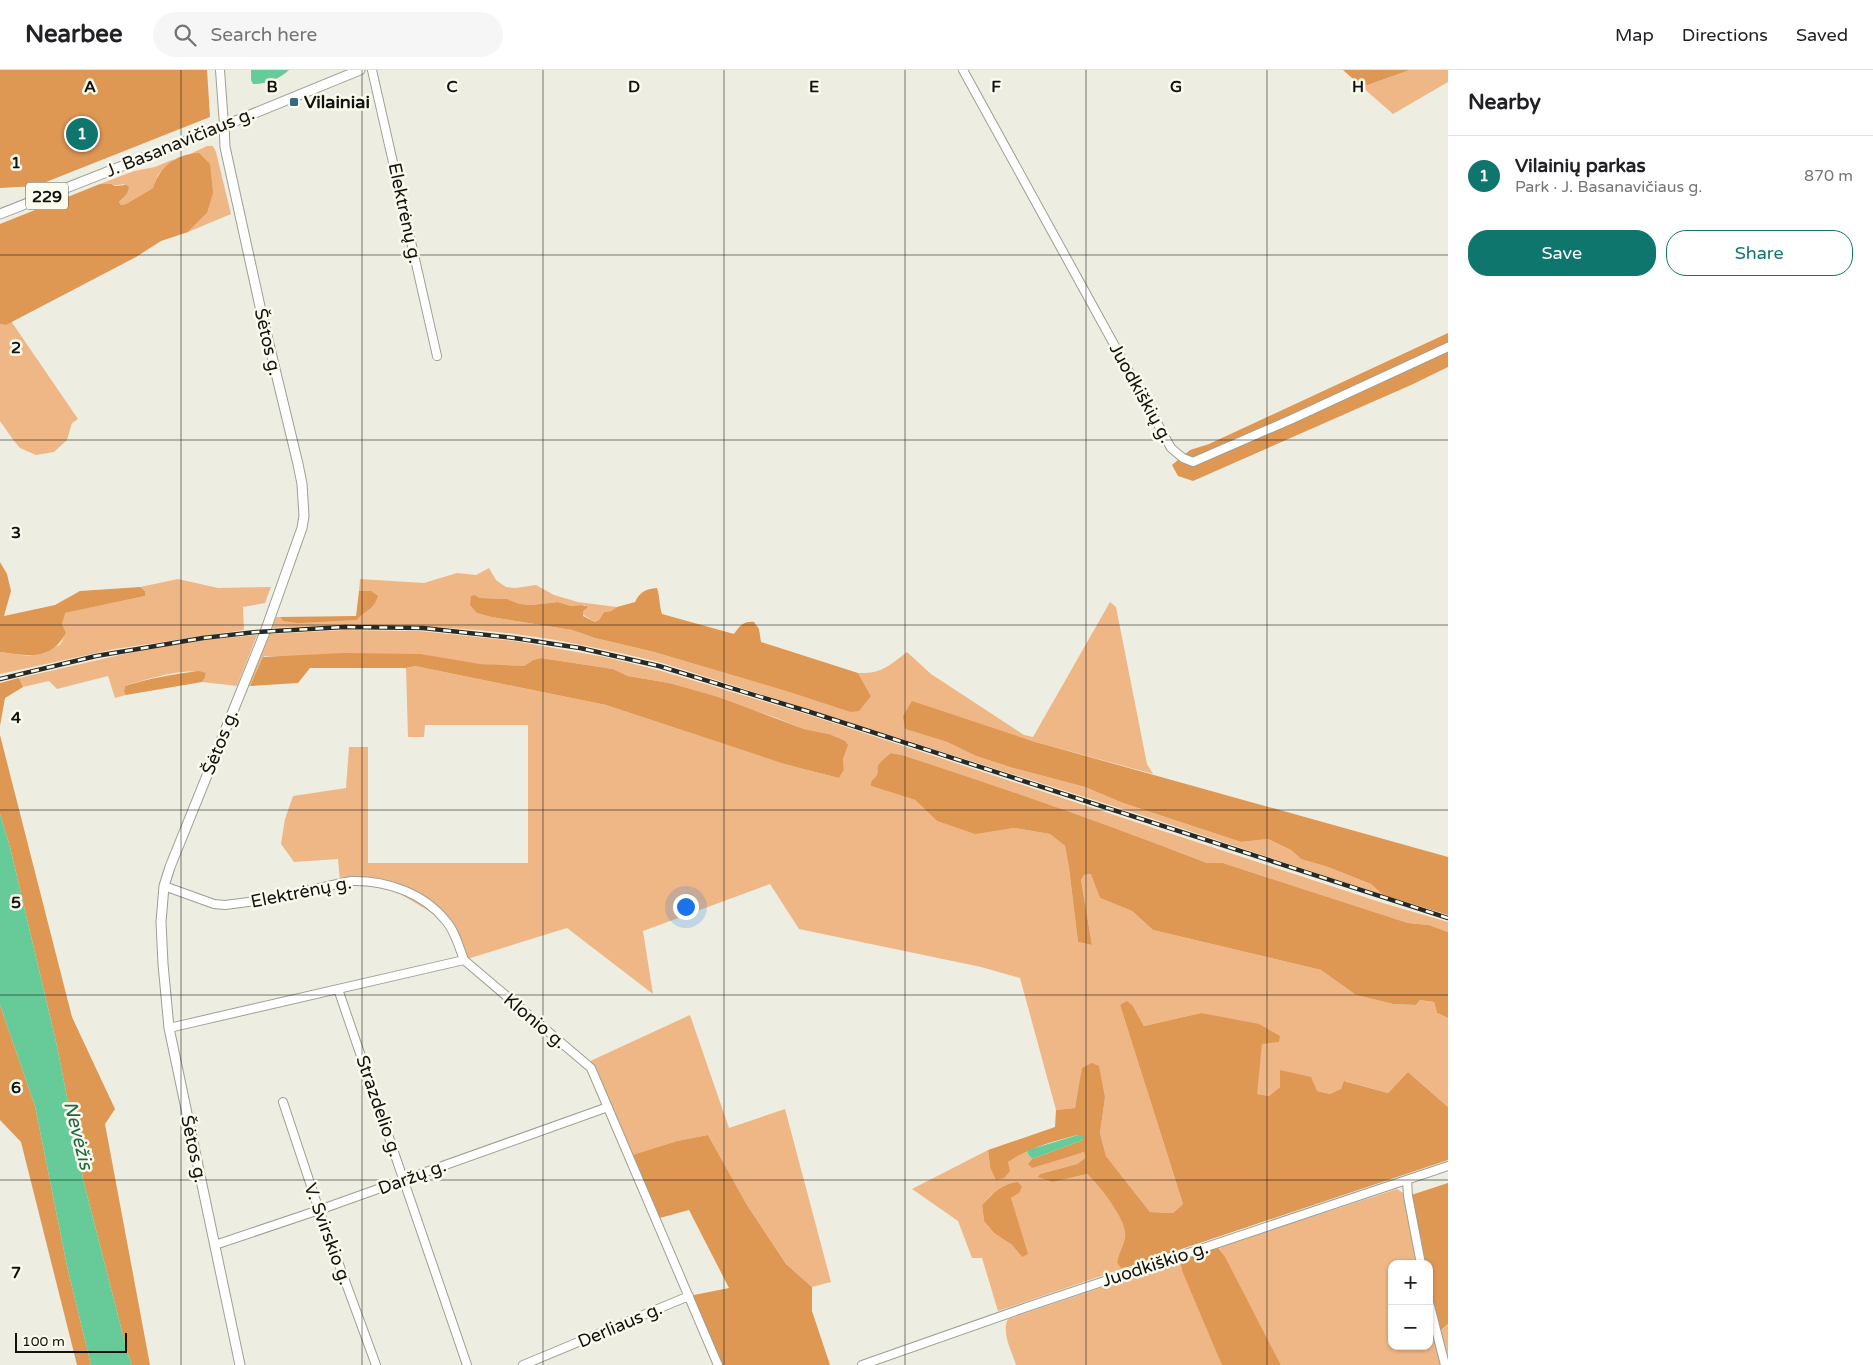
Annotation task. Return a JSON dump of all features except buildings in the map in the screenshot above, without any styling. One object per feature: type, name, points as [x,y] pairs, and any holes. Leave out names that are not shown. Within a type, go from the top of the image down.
[{"type":"main road","name":"J. Basanavičiaus g.","points":[[0,214],[360,70]]},
{"type":"main road","name":"Šėtos g.","points":[[224,125],[226,148],[261,311],[300,474],[304,516],[302,528],[265,632],[164,886],[161,922],[169,1028],[240,1365]]},
{"type":"street","points":[[220,70],[224,125]]},
{"type":"street","name":"Elektrėnų g.","points":[[372,70],[437,356]]},
{"type":"street","name":"Juodkiškių g.","points":[[963,70],[1171,448],[1183,458],[1193,462],[1292,419],[1448,347]]},
{"type":"street","name":"Elektrėnų g.","points":[[164,886],[214,904],[225,906],[264,900],[351,881],[384,884],[403,890],[434,909],[447,922],[464,960]]},
{"type":"street","points":[[169,1028],[464,960]]},
{"type":"street","name":"Klonio g.","points":[[464,960],[591,1068],[718,1365]]},
{"type":"street","name":"Strazdelio g.","points":[[338,989],[467,1365]]},
{"type":"street","name":"V. Svirskio g.","points":[[284,1102],[319,1210],[376,1365]]},
{"type":"street","name":"Daržų g.","points":[[215,1245],[608,1107]]},
{"type":"street","name":"Juodkiškio g.","points":[[862,1365],[1027,1307],[1448,1166]]},
{"type":"street","points":[[1407,1180],[1408,1196],[1420,1260]]},
{"type":"street","name":"Derliaus g.","points":[[523,1365],[689,1296]]},
{"type":"street","points":[[1430,1305],[1445,1365]]},
{"type":"shaded area","points":[[0,70],[207,70],[210,117],[36,186],[0,188]]},
{"type":"shaded area","points":[[251,70],[289,70],[273,80],[253,84]]},
{"type":"shaded area","points":[[1343,70],[1410,70],[1362,87]]},
{"type":"shaded area","points":[[1410,70],[1448,70],[1448,82],[1393,114],[1362,87]]},
{"type":"shaded area","points":[[207,146],[213,146],[216,152],[231,214],[188,232],[207,213],[199,154],[190,154]]},
{"type":"shaded area","points":[[199,153],[210,164],[213,193],[207,213],[188,232],[161,241],[136,257],[6,325],[0,324],[0,224],[100,184],[126,185],[129,187],[127,194],[119,202],[121,205],[126,204],[153,188],[164,168],[170,163],[183,156]]},
{"type":"shaded area","points":[[174,159],[158,175],[153,188],[126,204],[121,205],[119,202],[127,194],[124,184],[100,184],[134,171],[155,167]]},
{"type":"shaded area","points":[[11,321],[78,419],[72,423],[67,440],[54,452],[36,455],[20,448],[0,421],[0,324],[6,325]]},
{"type":"shaded area","points":[[1448,333],[1448,367],[1411,385],[1193,481],[1178,476],[1172,465],[1190,450],[1209,444]]},
{"type":"shaded area","points":[[0,562],[7,574],[11,591],[4,616],[55,605],[80,591],[140,587],[145,591],[145,596],[65,613],[62,624],[66,633],[60,642],[46,652],[20,655],[0,652]]},
{"type":"shaded area","points":[[489,568],[496,580],[506,587],[515,588],[536,585],[554,595],[578,602],[617,607],[611,611],[604,612],[599,620],[595,622],[582,614],[585,605],[571,606],[558,602],[531,605],[520,604],[507,599],[480,598],[475,595],[477,613],[572,630],[595,638],[654,652],[850,712],[871,696],[858,673],[879,670],[890,665],[907,652],[931,674],[1024,735],[1033,737],[1110,602],[1116,607],[1147,764],[1153,774],[1032,741],[905,729],[947,742],[976,756],[1085,787],[1123,803],[1241,842],[1268,839],[1291,850],[1301,859],[1328,867],[1371,884],[1383,895],[1141,815],[659,662],[532,636],[454,628],[333,626],[272,628],[276,617],[280,617],[283,621],[357,620],[362,614],[371,591],[359,591],[360,579],[424,583],[457,573],[476,575]]},
{"type":"shaded area","points":[[178,579],[218,588],[271,587],[265,603],[243,607],[244,630],[115,649],[0,674],[0,652],[29,656],[60,645],[66,633],[62,624],[64,613],[145,596],[145,591],[140,587]]},
{"type":"shaded area","points":[[657,588],[662,614],[734,634],[747,622],[754,622],[759,629],[761,642],[858,673],[871,696],[859,711],[850,712],[654,652],[595,638],[572,630],[491,617],[477,613],[470,605],[471,596],[475,595],[480,598],[507,599],[520,604],[531,605],[558,602],[571,606],[582,605],[588,607],[583,611],[583,616],[595,622],[599,620],[604,612],[635,602],[643,592]]},
{"type":"shaded area","points":[[359,591],[371,591],[378,596],[372,607],[357,620],[298,623],[283,621],[280,617],[356,616]]},
{"type":"shaded area","points":[[345,630],[420,631],[514,641],[605,657],[658,670],[809,715],[1383,903],[1448,922],[1448,932],[1429,925],[1408,923],[1223,863],[1207,863],[979,780],[902,755],[891,753],[878,767],[877,775],[871,786],[915,800],[937,821],[975,833],[1014,828],[1050,834],[1065,846],[1078,942],[1092,945],[1081,880],[1084,875],[1092,874],[1100,898],[1132,911],[1153,930],[1321,970],[1356,995],[1393,1004],[1416,1005],[1420,1000],[1434,1002],[1437,1013],[1448,1018],[1448,1107],[1408,1072],[1388,1093],[1345,1081],[1342,1089],[1330,1094],[1317,1091],[1280,1070],[1280,1087],[1269,1096],[1256,1094],[1262,1043],[1279,1042],[1201,1013],[1144,1026],[1133,1006],[1120,1005],[1183,1204],[1173,1213],[1150,1212],[1106,1156],[1100,1133],[1105,1098],[1079,1089],[1075,1108],[1056,1110],[1020,978],[981,967],[799,929],[770,884],[643,931],[653,994],[567,928],[464,960],[447,922],[384,884],[340,881],[338,859],[294,862],[281,844],[285,819],[293,796],[346,788],[349,747],[368,747],[368,863],[528,863],[528,725],[425,725],[424,737],[408,737],[406,668],[415,666],[606,705],[784,764],[839,778],[844,770],[843,759],[847,745],[829,734],[804,729],[774,717],[669,683],[628,676],[613,669],[541,658],[533,660],[524,666],[264,656],[250,686],[246,686],[265,640],[270,634]]},
{"type":"shaded area","points":[[257,635],[237,686],[202,682],[206,674],[198,672],[177,673],[154,677],[125,686],[124,692],[126,695],[115,698],[108,676],[57,689],[49,681],[23,687],[19,678],[142,650],[203,640]]},
{"type":"shaded area","points":[[343,653],[420,654],[480,664],[524,666],[533,660],[541,658],[613,669],[628,676],[669,683],[718,697],[804,729],[829,734],[845,741],[848,745],[843,759],[844,770],[839,778],[784,764],[606,705],[415,666],[406,668],[310,668],[298,683],[250,686],[263,657]]},
{"type":"shaded area","points":[[199,671],[206,673],[202,682],[126,695],[124,692],[125,686],[134,683]]},
{"type":"shaded area","points":[[19,678],[23,687],[5,698],[0,726],[0,683]]},
{"type":"shaded area","points":[[912,701],[1032,741],[1448,857],[1448,915],[1383,895],[1371,884],[1328,867],[1301,859],[1291,850],[1268,839],[1241,842],[1123,803],[1085,787],[976,756],[947,742],[905,729],[903,716]]},
{"type":"shaded area","points":[[0,735],[72,1017],[115,1109],[105,1124],[150,1365],[132,1365],[83,1179],[57,1046],[10,847],[0,814]]},
{"type":"shaded area","points":[[891,753],[1017,793],[1207,863],[1223,863],[1408,923],[1429,925],[1448,932],[1448,1018],[1437,1013],[1434,1002],[1420,1000],[1416,1005],[1393,1004],[1356,995],[1321,970],[1153,930],[1132,911],[1100,898],[1091,874],[1084,875],[1081,880],[1092,945],[1078,942],[1065,846],[1050,834],[1014,828],[975,834],[937,821],[915,800],[871,786],[872,781],[877,775],[879,764]]},
{"type":"shaded area","points":[[0,814],[10,847],[57,1046],[83,1179],[132,1365],[91,1365],[67,1266],[35,1106],[0,1005]]},
{"type":"shaded area","points":[[1127,1001],[1133,1006],[1144,1026],[1201,1013],[1259,1024],[1280,1036],[1279,1042],[1262,1044],[1257,1094],[1269,1096],[1280,1087],[1280,1070],[1311,1077],[1317,1091],[1330,1094],[1341,1089],[1344,1081],[1388,1093],[1408,1072],[1448,1107],[1448,1160],[1122,1269],[1117,1263],[1125,1237],[1125,1230],[1112,1204],[1092,1179],[1087,1174],[1053,1182],[1037,1177],[1040,1174],[1077,1164],[1085,1158],[1084,1152],[1032,1168],[1028,1164],[1032,1159],[1083,1140],[1078,1135],[1042,1146],[1016,1157],[1008,1162],[1010,1171],[1004,1178],[996,1180],[990,1167],[988,1150],[1055,1127],[1056,1110],[1075,1108],[1082,1068],[1092,1063],[1099,1066],[1105,1098],[1100,1133],[1106,1156],[1150,1212],[1173,1213],[1183,1204],[1120,1005]]},
{"type":"shaded area","points":[[0,1005],[35,1106],[67,1266],[91,1365],[77,1365],[21,1142],[0,1120]]},
{"type":"shaded area","points":[[690,1015],[729,1128],[785,1109],[831,1282],[812,1287],[786,1264],[747,1205],[708,1135],[677,1141],[629,1156],[586,1063]]},
{"type":"shaded area","points":[[708,1135],[747,1205],[786,1264],[812,1287],[812,1311],[830,1365],[721,1365],[689,1296],[729,1288],[689,1210],[656,1219],[629,1156],[677,1141]]},
{"type":"shaded area","points":[[1078,1135],[1083,1136],[1083,1140],[1032,1159],[1028,1154],[1028,1150]]},
{"type":"shaded area","points":[[988,1150],[990,1167],[1008,1162],[1028,1150],[1028,1154],[1032,1159],[1028,1164],[1084,1152],[1085,1158],[1077,1164],[1040,1174],[1037,1177],[1053,1182],[1087,1174],[1092,1179],[1112,1203],[1125,1230],[1125,1237],[1117,1263],[1122,1269],[998,1311],[982,1258],[972,1258],[958,1221],[912,1189]],"holes":[[[1019,1193],[1011,1198],[1022,1257],[1012,1245],[994,1233],[984,1221],[982,1205],[992,1194]]]},
{"type":"shaded area","points":[[1018,1182],[1022,1187],[1019,1193],[1011,1198],[1028,1254],[1022,1257],[1012,1245],[994,1233],[984,1221],[982,1205],[998,1190]]},
{"type":"shaded area","points":[[1448,1183],[1448,1324],[1437,1334],[1433,1318],[1433,1260],[1420,1260],[1408,1196]]},
{"type":"shaded area","points":[[1397,1189],[1408,1196],[1420,1260],[1388,1260],[1388,1350],[1433,1350],[1433,1316],[1438,1334],[1448,1324],[1448,1365],[1281,1365],[1219,1247]]},
{"type":"shaded area","points":[[1218,1247],[1281,1365],[1222,1365],[1182,1271],[1180,1261]]},
{"type":"shaded area","points":[[1180,1261],[1182,1271],[1223,1365],[1016,1365],[1006,1336],[1008,1319]]},
{"type":"railway","points":[[0,679],[96,656],[203,638],[257,632],[345,627],[423,628],[514,638],[580,648],[659,666],[810,712],[1448,918]]},
{"type":"place","name":"Vilainiai","points":[[294,102]]},
{"type":"place","name":"Vilainių parkas","points":[[82,134]]},
{"type":"water label","name":"Nevėžis","points":[[79,1135]]}]
